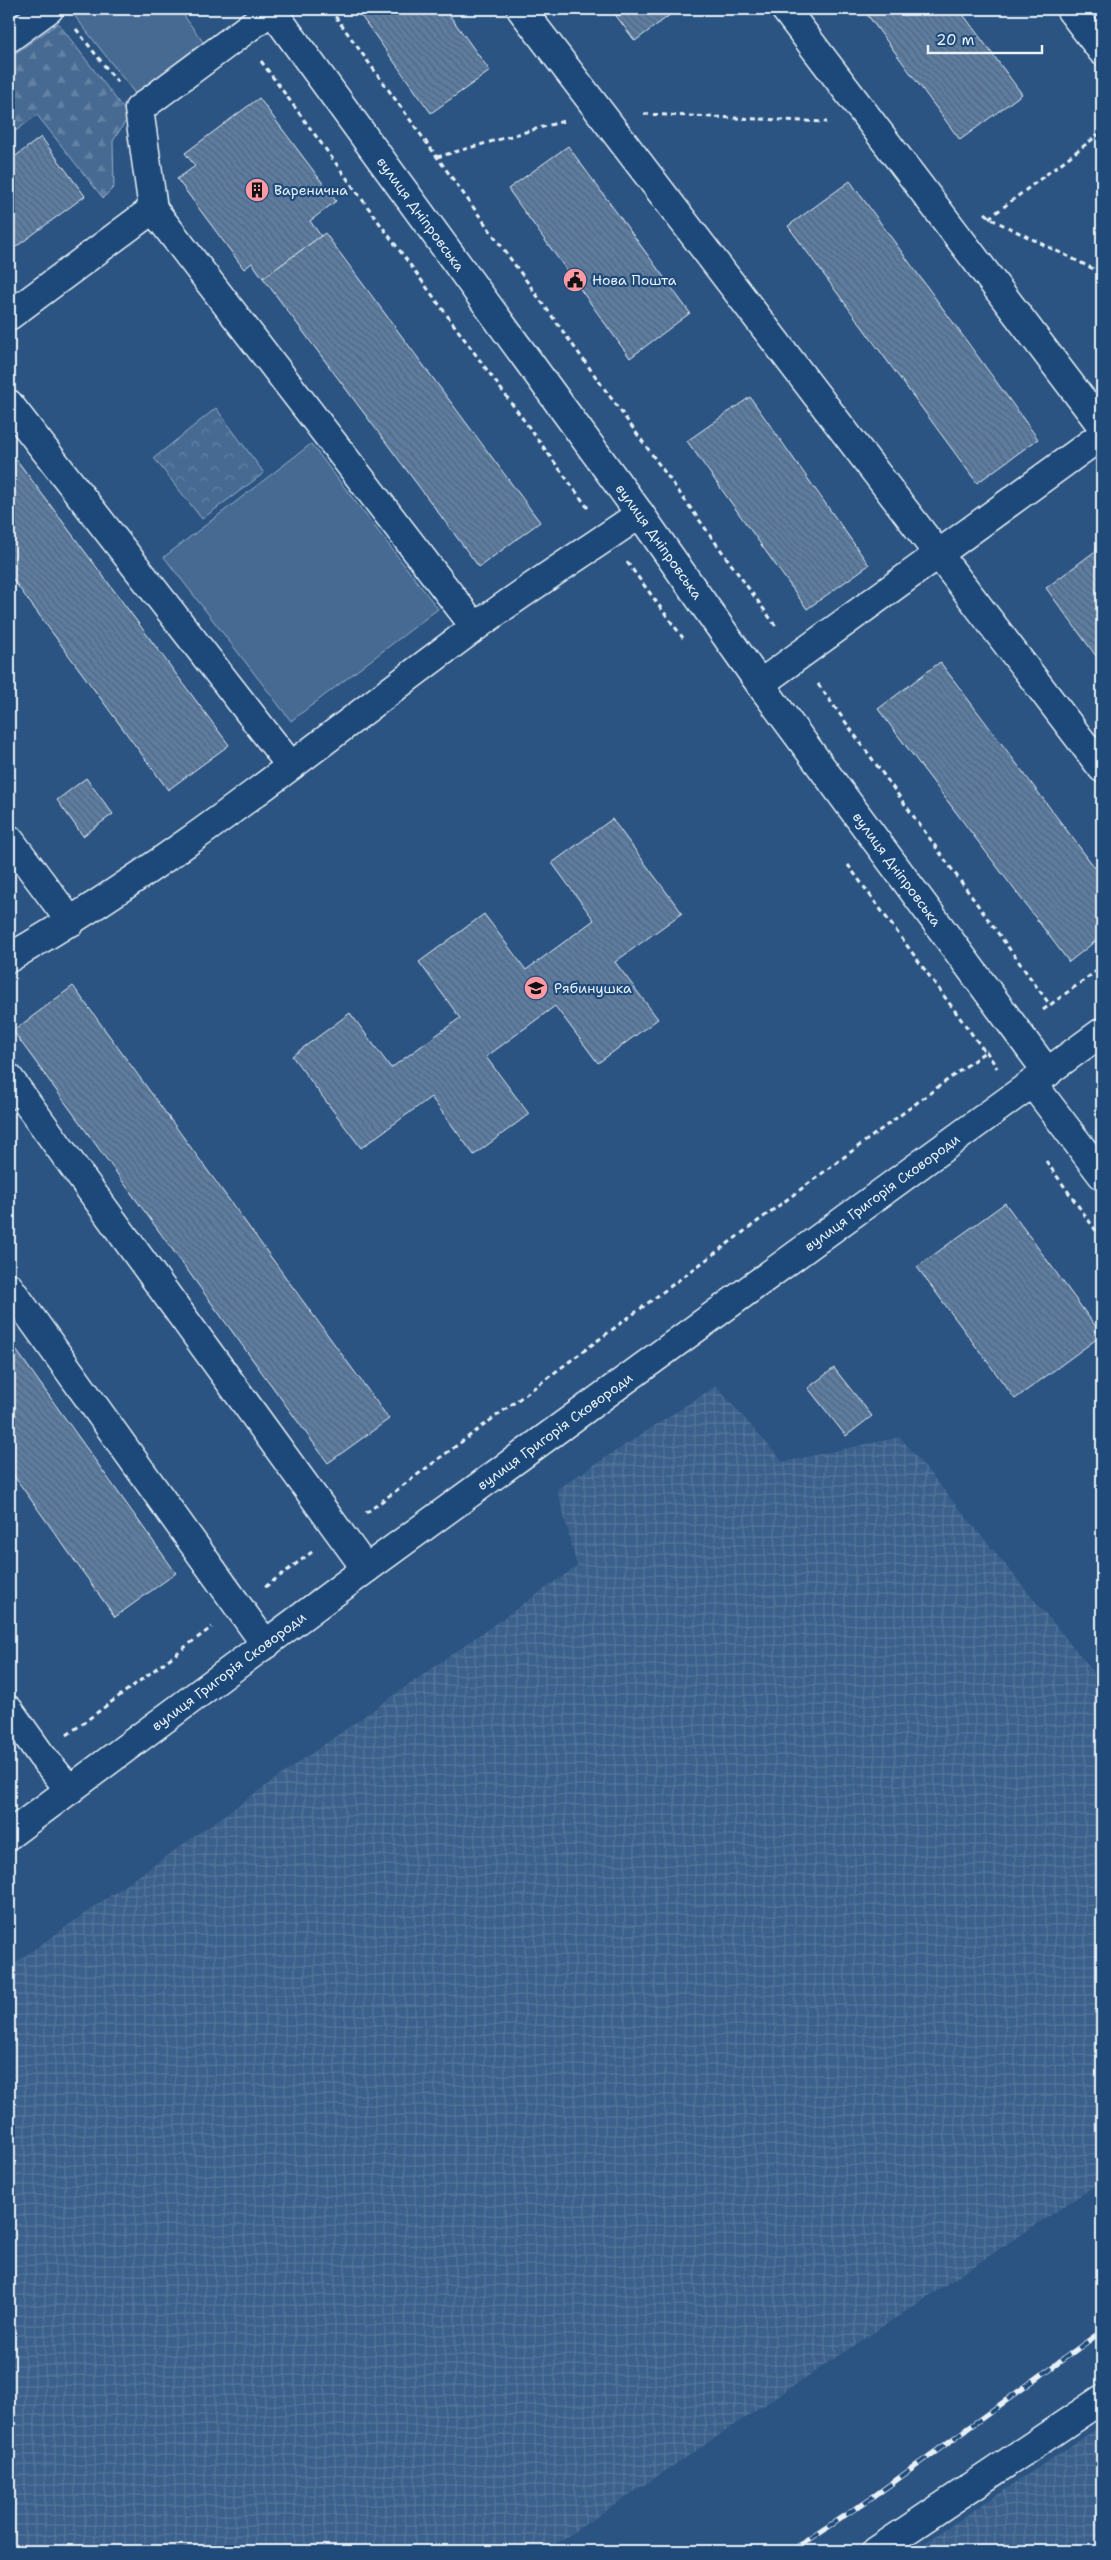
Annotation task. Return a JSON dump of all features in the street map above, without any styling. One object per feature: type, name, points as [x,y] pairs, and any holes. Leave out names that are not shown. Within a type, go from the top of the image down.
[{"type":"street","points":[[9,38],[49,9]]},
{"type":"street","points":[[272,9],[139,109],[152,209],[475,627]]},
{"type":"street","name":"вулиця Дніпровська","points":[[272,9],[640,514],[1041,1078],[1102,1174]]},
{"type":"street","points":[[521,9],[1102,768]]},
{"type":"street","points":[[785,9],[1102,426]]},
{"type":"street","points":[[1070,9],[1102,51]]},
{"type":"street","points":[[9,316],[152,209]]},
{"type":"street","points":[[9,404],[291,766]]},
{"type":"street","points":[[760,684],[1102,435]]},
{"type":"street","points":[[9,958],[71,922],[144,873],[291,766],[475,627],[640,514]]},
{"type":"street","points":[[9,839],[71,922]]},
{"type":"street","name":"вулиця Григорія Сковороди","points":[[9,1835],[366,1569],[1102,1032]]},
{"type":"street","points":[[9,1078],[366,1569]]},
{"type":"street","points":[[9,1288],[266,1645]]},
{"type":"street","points":[[9,1710],[41,1755],[70,1790]]},
{"type":"street","points":[[876,2551],[1102,2399]]},
{"type":"path","points":[[330,9],[1050,1005]]},
{"type":"path","points":[[72,24],[139,109]]},
{"type":"path","points":[[241,33],[590,511]]},
{"type":"path","points":[[437,157],[600,112],[872,124]]},
{"type":"path","points":[[960,240],[1102,132]]},
{"type":"path","points":[[983,212],[990,218],[1102,272]]},
{"type":"path","points":[[1042,1011],[1102,967]]},
{"type":"path","points":[[41,1755],[985,1052]]},
{"type":"shaded area","points":[[716,1386],[783,1462],[900,1437],[1102,1682],[1102,2181],[545,2551],[9,2551],[9,1967],[577,1566],[557,1489]]},
{"type":"shaded area","points":[[1102,2425],[1102,2535],[1076,2551],[913,2551]]},
{"type":"green space","points":[[71,9],[179,9],[206,46],[137,96]]},
{"type":"green space","points":[[58,23],[129,116],[113,141],[114,187],[103,198],[37,115],[9,136],[9,58]]},
{"type":"green space","points":[[216,408],[264,473],[202,519],[154,458]]},
{"type":"green space","points":[[311,444],[438,609],[291,721],[164,557]]},
{"type":"building","points":[[356,9],[445,9],[490,71],[431,113]]},
{"type":"building","points":[[611,9],[678,9],[635,41]]},
{"type":"building","points":[[863,9],[959,9],[1022,94],[960,140]]},
{"type":"building","name":"Варенична","points":[[259,98],[336,201],[310,221],[321,236],[263,278],[252,263],[244,269],[177,179],[195,166],[185,153]]},
{"type":"building","points":[[41,137],[85,196],[9,252],[9,161]]},
{"type":"building","points":[[568,146],[690,313],[630,358],[508,189]]},
{"type":"building","points":[[850,181],[1038,439],[977,483],[788,226]]},
{"type":"building","points":[[325,233],[540,522],[479,567],[263,278]]},
{"type":"building","points":[[750,397],[869,565],[807,609],[687,441]]},
{"type":"building","points":[[16,459],[229,745],[168,790],[9,574],[9,464]]},
{"type":"building","points":[[1102,546],[1102,664],[1046,588]]},
{"type":"building","points":[[940,662],[1102,877],[1102,936],[1069,962],[878,709]]},
{"type":"building","points":[[86,778],[113,814],[83,836],[57,800]]},
{"type":"building","name":"Рябинушка","points":[[612,819],[682,913],[615,962],[658,1019],[598,1063],[555,1006],[486,1057],[529,1114],[474,1155],[431,1097],[361,1148],[292,1056],[350,1013],[391,1068],[460,1018],[419,962],[484,914],[526,970],[594,920],[552,863]]},
{"type":"building","points":[[73,986],[389,1419],[328,1463],[13,1031]]},
{"type":"building","points":[[1005,1203],[1102,1335],[1015,1399],[917,1267]]},
{"type":"building","points":[[9,1340],[176,1573],[115,1617],[9,1469]]},
{"type":"building","points":[[834,1368],[872,1416],[846,1436],[808,1388]]},
{"type":"railway","points":[[791,2551],[877,2494],[1102,2331]]},
{"type":"place","name":"Варенична","points":[[257,190]]},
{"type":"place","name":"Нова Пошта","points":[[575,280]]},
{"type":"place","name":"Рябинушка","points":[[536,988]]}]
